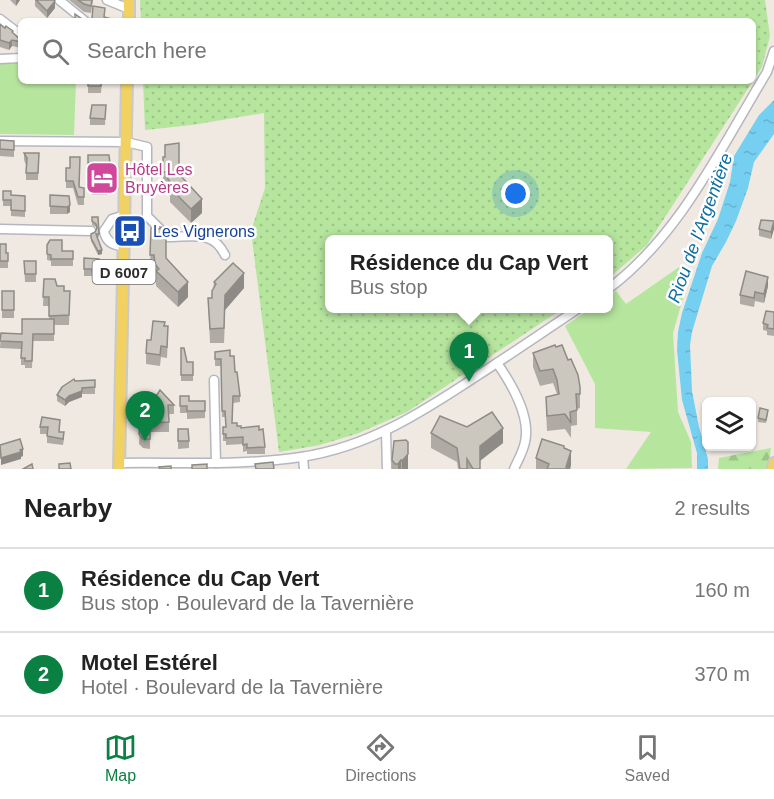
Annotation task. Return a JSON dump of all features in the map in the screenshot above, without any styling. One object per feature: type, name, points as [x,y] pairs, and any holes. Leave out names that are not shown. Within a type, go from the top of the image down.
[{"type":"main road","name":"D 6007","points":[[119,466],[127,84]]},
{"type":"main road","points":[[773,469],[774,464]]},
{"type":"street","points":[[59,0],[81,18]]},
{"type":"street","points":[[107,0],[129,5]]},
{"type":"street","points":[[0,19],[18,33]]},
{"type":"street","points":[[613,285],[656,247],[681,213],[766,72],[774,51]]},
{"type":"street","points":[[0,59],[18,58]]},
{"type":"street","points":[[0,141],[126,142],[147,147],[147,216],[168,237],[210,237],[219,244],[225,255]]},
{"type":"street","points":[[0,230],[98,231],[112,219],[125,215]]},
{"type":"street","points":[[98,231],[112,244],[125,246]]},
{"type":"street","points":[[119,466],[216,463],[226,466],[303,457],[357,442],[386,432],[414,417],[573,313]]},
{"type":"street","points":[[497,363],[517,395],[526,426],[526,440],[514,469]]},
{"type":"street","points":[[214,380],[216,463]]},
{"type":"street","points":[[386,432],[387,469]]},
{"type":"street","points":[[303,457],[304,469]]},
{"type":"green space","points":[[140,0],[765,0],[770,36],[762,67],[756,76],[756,18],[141,18]]},
{"type":"green space","points":[[18,62],[18,84],[76,84],[74,135],[0,134],[0,64]]},
{"type":"green space","points":[[143,84],[751,84],[647,245],[613,275],[613,235],[325,235],[325,313],[556,313],[407,412],[359,433],[320,445],[279,452],[251,231],[265,188],[264,113],[145,130]]},
{"type":"green space","points":[[682,265],[689,277],[673,333],[678,412],[691,442],[692,468],[626,469],[651,432],[595,428],[595,384],[565,326],[584,313],[613,313],[613,293],[616,291],[626,304]]},
{"type":"green space","points":[[771,448],[768,469],[718,469],[719,458]]},
{"type":"water","points":[[774,100],[774,134],[754,162],[748,188],[736,221],[712,266],[692,332],[690,345],[692,391],[702,438],[702,451],[706,451],[708,459],[708,469],[697,469],[697,453],[682,400],[677,350],[678,332],[702,253],[718,219],[730,182],[734,156],[759,115]]},
{"type":"building","points":[[36,0],[54,0],[55,1],[47,11]]},
{"type":"building","points":[[78,0],[92,0],[91,6],[84,4]]},
{"type":"building","points":[[93,6],[105,8],[104,17],[108,18],[92,18]]},
{"type":"building","points":[[0,24],[13,31],[18,37],[18,41],[12,40],[9,43],[0,40]]},
{"type":"building","points":[[88,84],[101,84],[101,86],[88,86]]},
{"type":"building","points":[[92,105],[106,105],[105,119],[90,118]]},
{"type":"building","points":[[0,140],[14,141],[14,150],[0,149]]},
{"type":"building","points":[[179,143],[179,174],[202,199],[191,209],[170,188],[172,185],[167,172],[163,172],[165,145]]},
{"type":"building","points":[[24,153],[39,153],[38,173],[26,173],[27,158]]},
{"type":"building","points":[[88,155],[109,155],[111,172],[104,177],[107,187],[92,187],[93,163],[88,163]]},
{"type":"building","points":[[70,157],[80,157],[79,187],[84,188],[84,197],[78,197],[73,181],[66,181],[66,168],[70,168]]},
{"type":"building","points":[[3,191],[11,191],[11,195],[25,196],[25,211],[11,210],[11,200],[3,200]]},
{"type":"building","points":[[50,195],[69,196],[70,205],[67,207],[50,206]]},
{"type":"building","points":[[92,217],[98,217],[99,234],[96,234],[102,250],[98,251],[91,238],[91,234],[97,228]]},
{"type":"building","points":[[761,220],[774,221],[771,232],[759,229]]},
{"type":"building","points":[[160,227],[166,228],[166,258],[188,282],[178,292],[156,271],[159,269],[155,264],[154,255],[150,255],[151,228],[160,229]]},
{"type":"building","points":[[50,240],[62,240],[62,251],[73,251],[73,259],[51,259],[51,255],[47,254],[47,245]]},
{"type":"building","points":[[0,244],[6,244],[8,261],[0,261]]},
{"type":"building","points":[[84,258],[99,259],[100,266],[111,272],[92,272],[92,269],[84,269]]},
{"type":"building","points":[[24,261],[36,261],[36,274],[25,274]]},
{"type":"building","points":[[233,263],[244,273],[225,295],[224,328],[210,329],[208,298],[212,298],[212,291],[216,284],[214,282]]},
{"type":"building","points":[[746,271],[768,277],[764,294],[755,292],[754,298],[740,295]]},
{"type":"building","points":[[44,279],[55,279],[57,286],[64,286],[64,291],[70,291],[69,315],[49,316],[49,297],[43,297]]},
{"type":"building","points":[[2,291],[14,291],[14,310],[2,310]]},
{"type":"building","points":[[766,311],[774,312],[774,329],[767,328],[768,325],[763,323]]},
{"type":"building","points":[[22,319],[54,319],[54,334],[33,334],[32,361],[25,361],[25,358],[21,358],[22,342],[0,341],[1,333],[22,334]]},
{"type":"building","points":[[153,321],[165,322],[164,326],[168,326],[167,347],[161,346],[160,355],[146,353],[147,340],[151,340]]},
{"type":"building","points":[[555,345],[556,347],[562,345],[578,375],[580,394],[576,394],[577,410],[570,412],[571,423],[565,414],[547,416],[546,397],[559,394],[557,380],[553,369],[540,371],[533,353]]},
{"type":"building","points":[[181,348],[184,348],[187,362],[193,362],[193,375],[181,375]]},
{"type":"building","points":[[230,350],[230,356],[234,356],[240,396],[233,396],[232,423],[237,423],[237,426],[241,428],[259,426],[259,430],[263,429],[265,447],[247,448],[247,444],[243,445],[243,437],[226,438],[226,434],[223,434],[223,427],[226,427],[225,411],[222,411],[221,359],[215,359],[215,352]]},
{"type":"building","points":[[74,379],[75,381],[95,380],[95,387],[82,388],[82,391],[65,400],[57,395],[62,387]]},
{"type":"building","points":[[160,390],[174,405],[168,405],[169,422],[150,423],[150,439],[143,439],[139,434],[141,418],[139,407],[152,403]]},
{"type":"building","points":[[180,396],[189,396],[189,401],[205,401],[205,411],[187,411],[187,406],[180,406]]},
{"type":"building","points":[[760,408],[768,410],[766,420],[758,418]]},
{"type":"building","points":[[492,412],[503,428],[480,446],[480,469],[473,469],[467,459],[467,469],[460,469],[457,448],[431,433],[440,416],[467,427]]},
{"type":"building","points":[[42,417],[60,420],[59,432],[64,432],[63,439],[47,436],[48,427],[40,427]]},
{"type":"building","points":[[178,429],[188,429],[189,441],[178,441]]},
{"type":"building","points":[[20,439],[23,449],[20,450],[21,452],[1,458],[0,445]]},
{"type":"building","points":[[542,439],[564,446],[571,451],[566,467],[568,469],[547,469],[549,464],[536,458]]},
{"type":"building","points":[[406,440],[408,454],[402,461],[395,464],[392,460],[394,441]]},
{"type":"building","points":[[273,462],[274,469],[256,469],[255,464]]},
{"type":"building","points":[[70,463],[71,469],[59,469],[59,464]]},
{"type":"building","points":[[32,464],[33,469],[23,469]]},
{"type":"building","points":[[207,464],[207,469],[192,469],[192,465]]},
{"type":"building","points":[[171,466],[171,469],[160,469],[159,467]]},
{"type":"place","name":"Hôtel Les Bruyères","points":[[102,178]]},
{"type":"place","name":"Les Vignerons","points":[[130,231]]},
{"type":"place","name":"Résidence du Cap Vert","points":[[469,382]]},
{"type":"place","name":"Motel Estérel","points":[[145,441]]},
{"type":"water label","name":"Riou de l'Argentière","points":[[700,228]]}]
